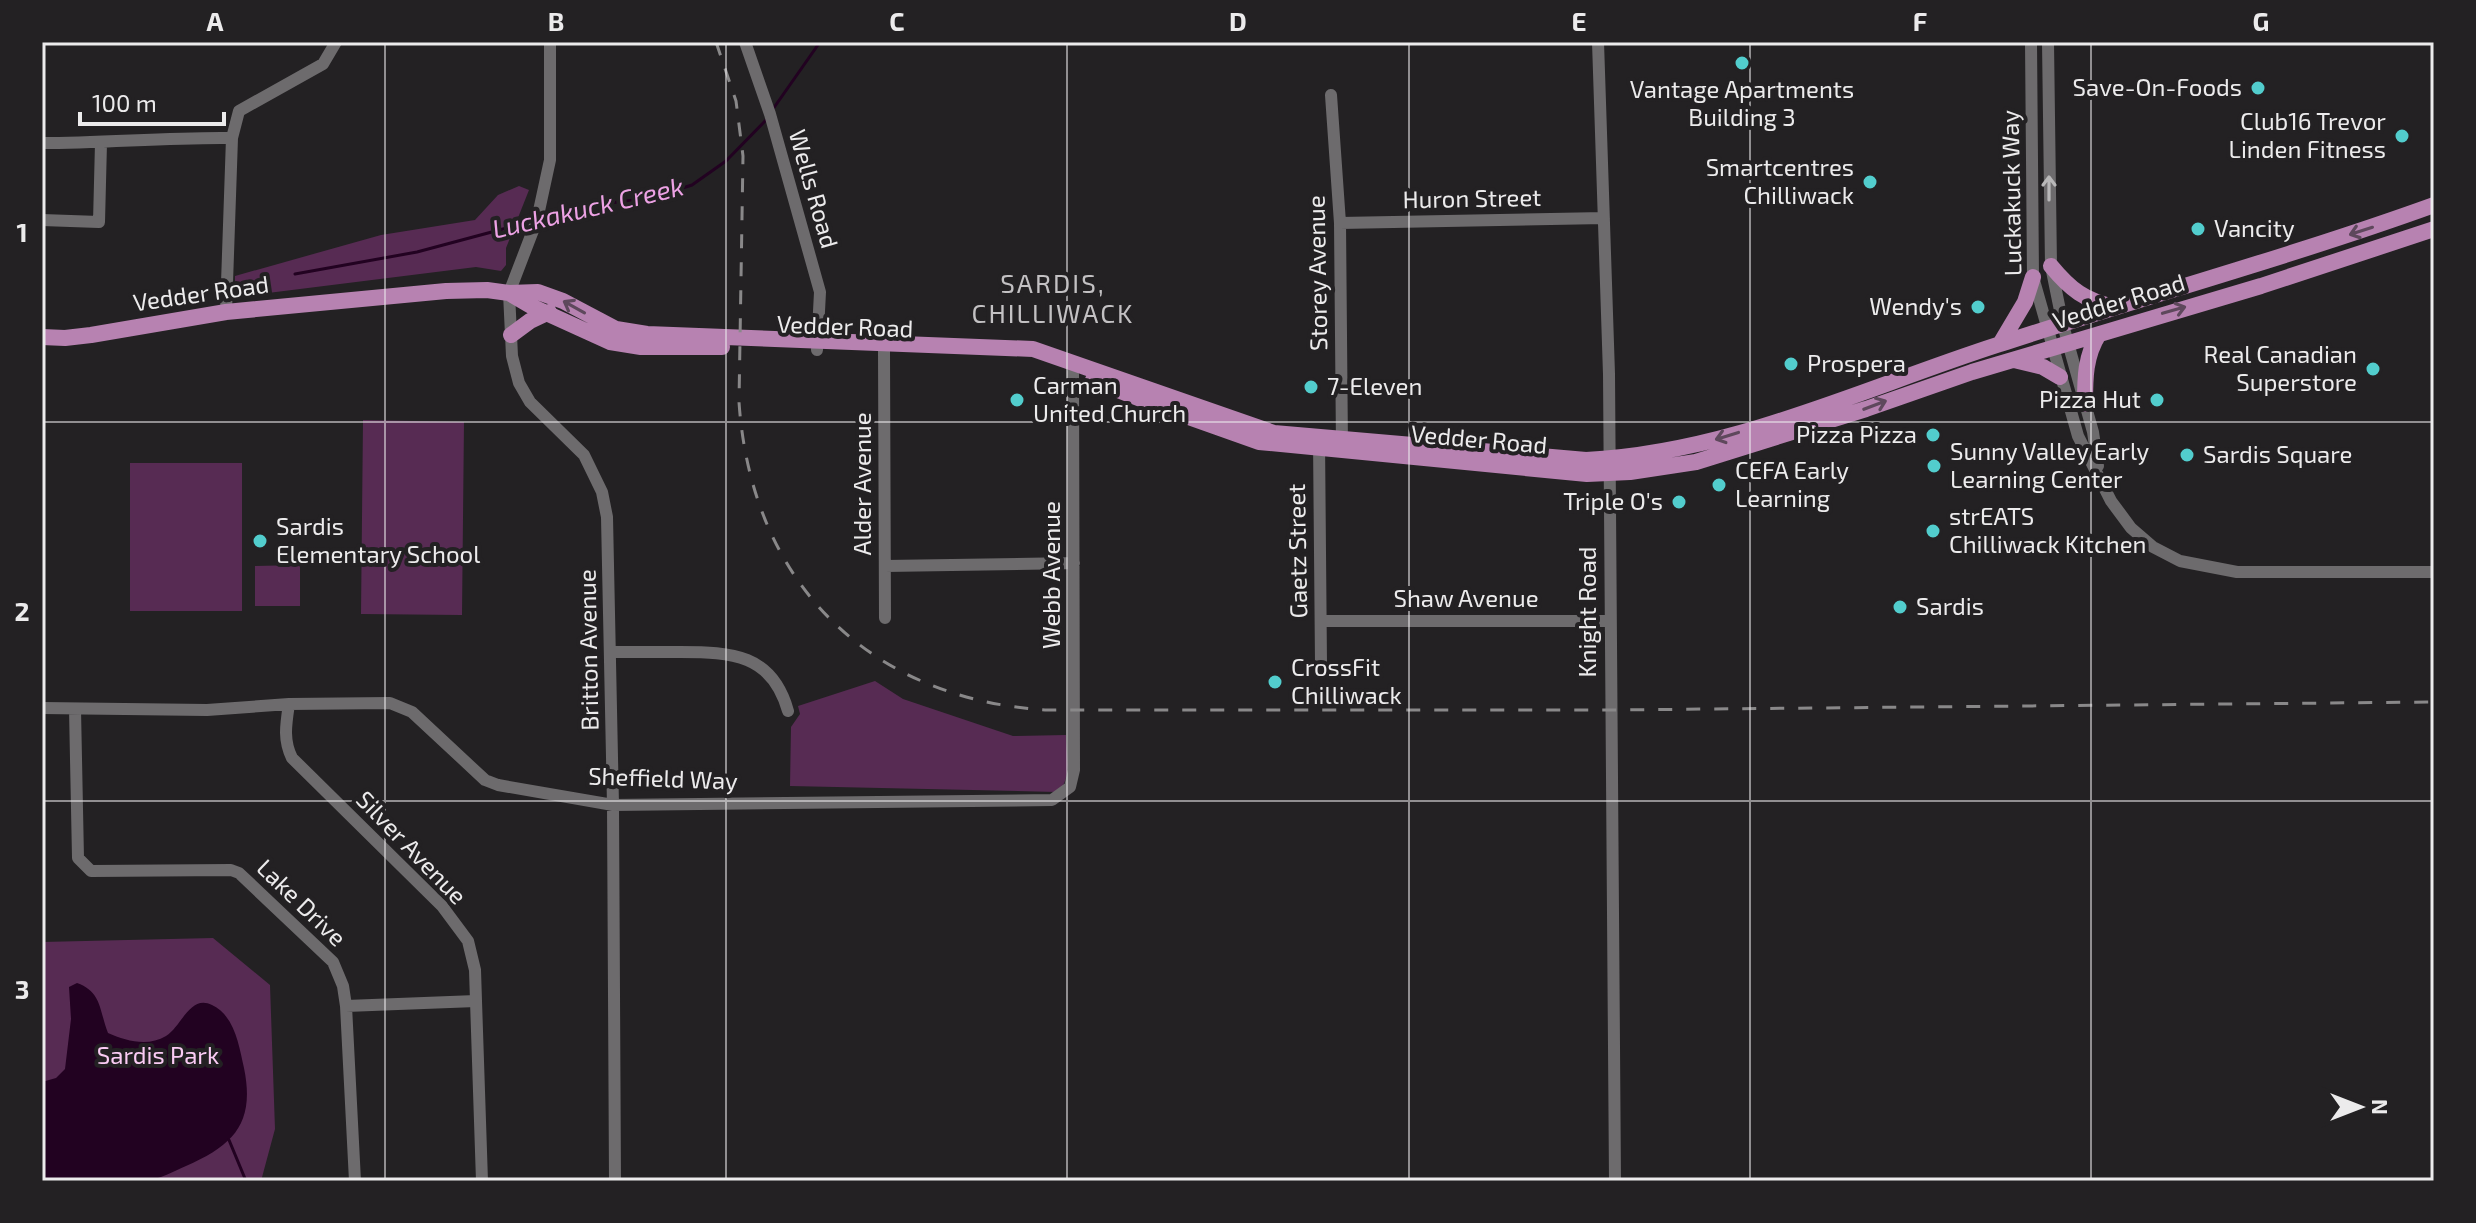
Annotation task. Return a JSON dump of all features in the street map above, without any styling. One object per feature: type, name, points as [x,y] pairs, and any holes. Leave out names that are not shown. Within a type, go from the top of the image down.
[{"type":"main road","name":"Vedder Road","points":[[509,293],[610,342],[641,347],[1033,349],[1075,367],[1274,433],[1319,443],[1587,474],[1650,455],[1696,446],[1861,395],[2000,344],[2434,205]]},
{"type":"main road","name":"Vedder Road","points":[[1608,466],[1661,468],[1696,462],[2434,229]]},
{"type":"main road","points":[[2051,266],[2068,288],[2094,303],[2116,307]]},
{"type":"main road","points":[[2000,344],[2025,302],[2033,277]]},
{"type":"main road","name":"Vedder Road","points":[[42,337],[91,335],[226,312],[446,291],[487,290],[538,292],[563,301],[616,329],[647,334],[884,351],[1013,356],[1075,367]]},
{"type":"main road","points":[[511,335],[549,312]]},
{"type":"main road","points":[[2085,404],[2089,353],[2099,334]]},
{"type":"main road","points":[[2012,360],[2043,367],[2060,377]]},
{"type":"street","points":[[226,312],[232,138],[239,111],[323,64],[336,42]]},
{"type":"street","points":[[509,293],[537,220],[550,160],[550,42]]},
{"type":"street","name":"Wells Road","points":[[745,42],[770,114],[820,292],[818,346]]},
{"type":"street","name":"Knight Road","points":[[1598,42],[1608,466],[1615,1181]]},
{"type":"street","name":"Luckakuck Way","points":[[2031,42],[2033,277],[2085,404],[2093,432],[2099,477]]},
{"type":"street","name":"Luckakuck Way","points":[[2048,42],[2051,266],[2055,327]]},
{"type":"street","name":"Storey Avenue","points":[[1331,95],[1340,223],[1342,445]]},
{"type":"street","points":[[42,143],[232,138]]},
{"type":"street","points":[[42,220],[99,222],[101,143]]},
{"type":"street","name":"Huron Street","points":[[1340,223],[1604,218]]},
{"type":"street","name":"Britton Avenue","points":[[509,293],[512,356],[519,383],[544,417],[584,455],[602,492],[607,517],[613,805],[615,1181]]},
{"type":"street","name":"Luckakuck Way","points":[[2060,345],[2060,377],[2078,436],[2111,501],[2131,528],[2153,547],[2180,561],[2237,572],[2434,572]]},
{"type":"street","name":"Alder Avenue","points":[[884,351],[885,618]]},
{"type":"street","name":"Webb Avenue","points":[[1070,787],[1074,770],[1075,367]]},
{"type":"street","name":"Gaetz Street","points":[[1319,443],[1321,664]]},
{"type":"street","points":[[885,566],[1074,563]]},
{"type":"street","name":"Shaw Avenue","points":[[1321,621],[1610,621]]},
{"type":"street","points":[[611,652],[716,652],[738,656],[766,670],[783,695],[788,711]]},
{"type":"street","name":"Sheffield Way","points":[[42,708],[190,710],[289,704],[390,703],[412,712],[485,780],[498,785],[613,805],[1044,801],[1060,797],[1070,787]]},
{"type":"street","name":"Silver Avenue","points":[[289,704],[285,734],[286,748],[292,758],[442,906],[468,941],[475,970],[482,1181]]},
{"type":"street","name":"Lake Drive","points":[[75,709],[78,858],[83,864],[91,871],[231,870],[239,873],[333,962],[343,986],[346,1006],[355,1181]]},
{"type":"street","points":[[346,1006],[476,1001]]},
{"type":"green space","points":[[519,186],[529,190],[506,248],[506,265],[501,271],[476,267],[235,297],[235,276],[381,235],[475,220],[498,195]]},
{"type":"green space","points":[[363,420],[464,422],[462,615],[361,614]]},
{"type":"green space","points":[[130,463],[242,463],[242,611],[130,611]]},
{"type":"green space","points":[[300,565],[300,606],[255,606],[255,566]]},
{"type":"green space","points":[[875,681],[903,699],[1013,736],[1066,735],[1068,766],[1062,787],[1057,792],[790,786],[791,727],[800,714],[798,706]]},
{"type":"green space","name":"Sardis Park","points":[[213,938],[270,985],[275,1129],[261,1181],[42,1181],[42,942]]},
{"type":"shaded area","points":[[77,983],[95,997],[108,1033],[130,1040],[144,1042],[166,1036],[198,1004],[212,1005],[226,1016],[238,1041],[247,1087],[243,1117],[229,1140],[203,1158],[151,1180],[121,1183],[42,1181],[42,1082],[56,1078],[65,1069],[71,1019],[69,987]]},
{"type":"waterway","name":"Luckakuck Creek","points":[[773,109],[820,42]]},
{"type":"waterway","name":"Luckakuck Creek","points":[[541,219],[577,207],[651,198],[692,185],[726,161],[767,119]]},
{"type":"waterway","name":"Luckakuck Creek","points":[[295,274],[417,252],[533,221]]},
{"type":"waterway","points":[[229,1140],[246,1181]]},
{"type":"railway","points":[[716,42],[736,101],[743,156],[739,402],[748,466],[767,524],[794,575],[829,618],[873,654],[923,682],[981,701],[1045,710],[1610,710],[2434,702]]},
{"type":"place","name":"Vantage Apartments Building 3","points":[[1742,63]]},
{"type":"place","name":"Save-On-Foods","points":[[2258,88]]},
{"type":"place","name":"Club16 Trevor Linden Fitness","points":[[2402,136]]},
{"type":"place","name":"Smartcentres Chilliwack","points":[[1870,182]]},
{"type":"place","name":"Vancity","points":[[2198,229]]},
{"type":"place","name":"Wendy's","points":[[1978,307]]},
{"type":"place","name":"Prospera","points":[[1791,364]]},
{"type":"place","name":"Real Canadian Superstore","points":[[2373,369]]},
{"type":"place","name":"7-Eleven","points":[[1311,387]]},
{"type":"place","name":"Carman United Church","points":[[1017,400]]},
{"type":"place","name":"Pizza Hut","points":[[2157,400]]},
{"type":"place","name":"Pizza Pizza","points":[[1933,435]]},
{"type":"place","name":"Sardis Square","points":[[2187,455]]},
{"type":"place","name":"Sunny Valley Early Learning Center","points":[[1934,466]]},
{"type":"place","name":"CEFA Early Learning","points":[[1719,485]]},
{"type":"place","name":"Triple O's","points":[[1679,502]]},
{"type":"place","name":"strEATS Chilliwack Kitchen","points":[[1933,531]]},
{"type":"place","name":"Sardis Elementary School","points":[[260,541]]},
{"type":"place","name":"Sardis","points":[[1900,607]]},
{"type":"place","name":"CrossFit Chilliwack","points":[[1275,682]]},
{"type":"district","name":"SARDIS, CHILLIWACK","points":[[1053,299]]}]
